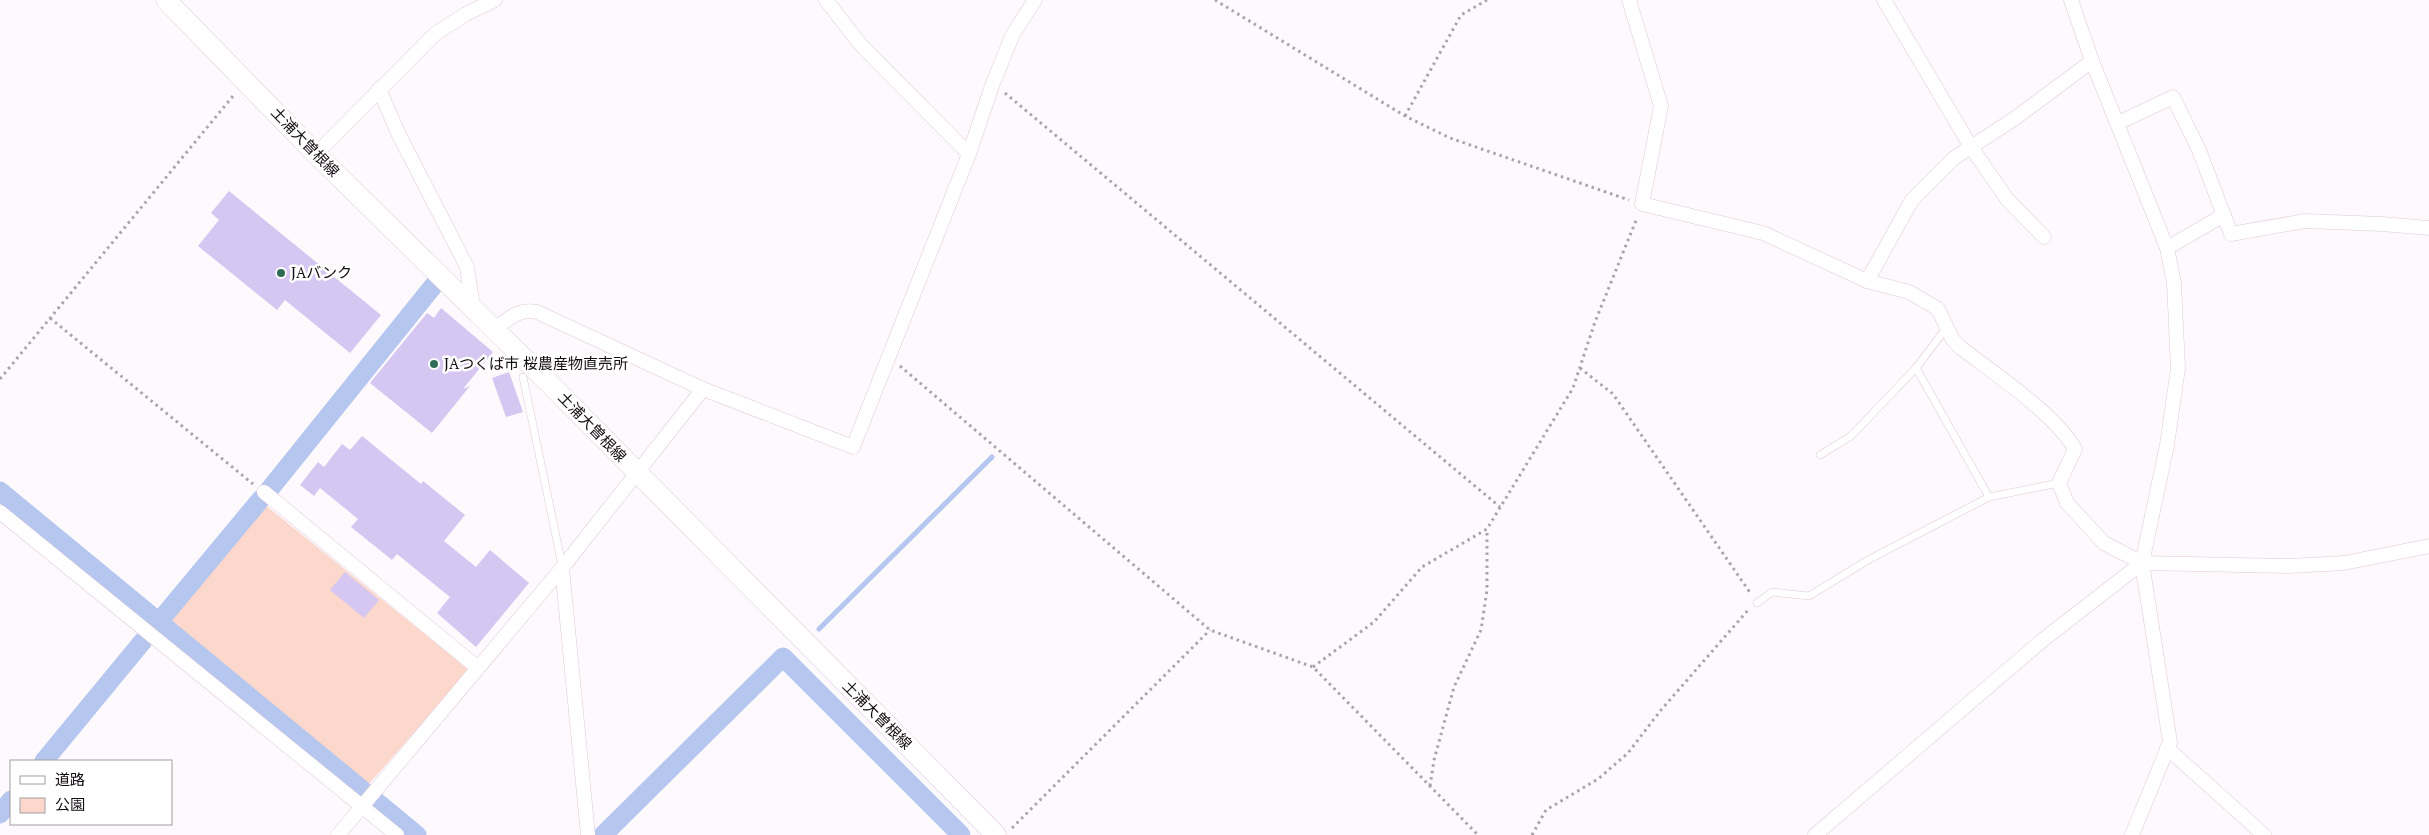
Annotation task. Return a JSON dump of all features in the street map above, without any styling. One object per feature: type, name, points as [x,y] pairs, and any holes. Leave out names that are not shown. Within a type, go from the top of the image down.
[{"type":"main road","name":"土浦大曽根線","points":[[166,0],[316,154],[473,308],[637,474],[1002,833]]},
{"type":"street","points":[[316,154],[435,34],[466,14],[495,0]]},
{"type":"street","points":[[826,0],[860,44],[969,154]]},
{"type":"street","points":[[494,330],[518,312],[526,310],[537,312],[703,389],[853,447],[969,154],[992,83],[1013,34],[1035,0]]},
{"type":"street","points":[[1629,0],[1661,106],[1642,204],[1763,234],[1867,281],[1909,292],[1938,309],[1953,340],[1961,348],[2019,393],[2067,436],[2075,449],[2059,483],[2067,503],[2104,543],[2142,563],[2289,566],[2344,562],[2429,546]]},
{"type":"street","points":[[1884,0],[1971,147],[2007,199],[2044,237]]},
{"type":"street","points":[[2071,0],[2092,61],[2167,248],[2174,283],[2178,368],[2167,444],[2142,563],[2170,742],[2132,835]]},
{"type":"street","points":[[1867,281],[1912,200],[1954,158],[2014,120],[2092,61]]},
{"type":"street","points":[[379,89],[398,133],[467,267],[473,308]]},
{"type":"street","points":[[2118,123],[2173,97],[2199,150],[2231,234],[2305,221],[2429,228]]},
{"type":"street","points":[[2167,248],[2224,215]]},
{"type":"street","points":[[338,835],[562,568],[703,389]]},
{"type":"street","points":[[264,492],[478,668]]},
{"type":"street","points":[[0,512],[397,835]]},
{"type":"street","points":[[1815,835],[2044,638],[2142,563]]},
{"type":"street","points":[[562,568],[588,835]]},
{"type":"street","points":[[2167,748],[2264,835]]},
{"type":"lane","points":[[1820,455],[1851,436],[1916,368],[1947,327]]},
{"type":"lane","points":[[1916,368],[1989,497]]},
{"type":"lane","points":[[524,377],[562,568]]},
{"type":"lane","points":[[1757,603],[1772,592],[1810,596],[1868,560],[1989,497],[2059,483]]},
{"type":"path","points":[[1215,0],[1405,116],[1450,138],[1642,204],[1595,322],[1574,388],[1486,529],[1422,567],[1374,622],[1313,667]]},
{"type":"path","points":[[1405,116],[1461,15],[1486,0]]},
{"type":"path","points":[[0,379],[246,81]]},
{"type":"path","points":[[992,83],[1500,507]]},
{"type":"path","points":[[50,318],[264,492]]},
{"type":"path","points":[[888,356],[1210,630],[1313,667],[1478,835]]},
{"type":"path","points":[[1532,835],[1546,810],[1598,780],[1628,753],[1686,680],[1744,613],[1757,603],[1613,394],[1580,368]]},
{"type":"path","points":[[1430,786],[1434,760],[1454,687],[1481,630],[1487,590],[1486,529]]},
{"type":"path","points":[[1002,833],[1210,630]]},
{"type":"green space","points":[[264,504],[469,670],[368,785],[166,622]]},
{"type":"building","name":"JAバンク","points":[[229,191],[381,315],[350,353],[285,300],[277,310],[198,246],[219,220],[211,213]]},
{"type":"building","name":"JAつくば市 桜農産物直売所","points":[[441,308],[493,352],[463,389],[470,386],[432,433],[370,383],[427,313],[434,318]]},
{"type":"building","points":[[509,372],[523,412],[506,417],[492,378]]},
{"type":"building","points":[[362,436],[421,484],[423,481],[465,515],[444,541],[476,567],[490,550],[529,583],[476,647],[437,613],[450,597],[397,554],[392,560],[351,527],[358,519],[320,488],[314,496],[300,485],[318,462],[324,467],[342,444],[350,450]]},
{"type":"building","points":[[345,572],[379,600],[364,618],[330,590]]},
{"type":"waterway","points":[[269,490],[434,285]]},
{"type":"waterway","points":[[819,629],[992,457]]},
{"type":"waterway","points":[[0,491],[417,835]]},
{"type":"waterway","points":[[157,624],[261,499]]},
{"type":"waterway","points":[[45,760],[143,641]]},
{"type":"waterway","points":[[603,835],[783,657],[961,835]]},
{"type":"waterway","points":[[0,814],[10,801]]},
{"type":"place","name":"JAバンク","points":[[281,273]]},
{"type":"place","name":"JAつくば市 桜農産物直売所","points":[[434,364]]}]
